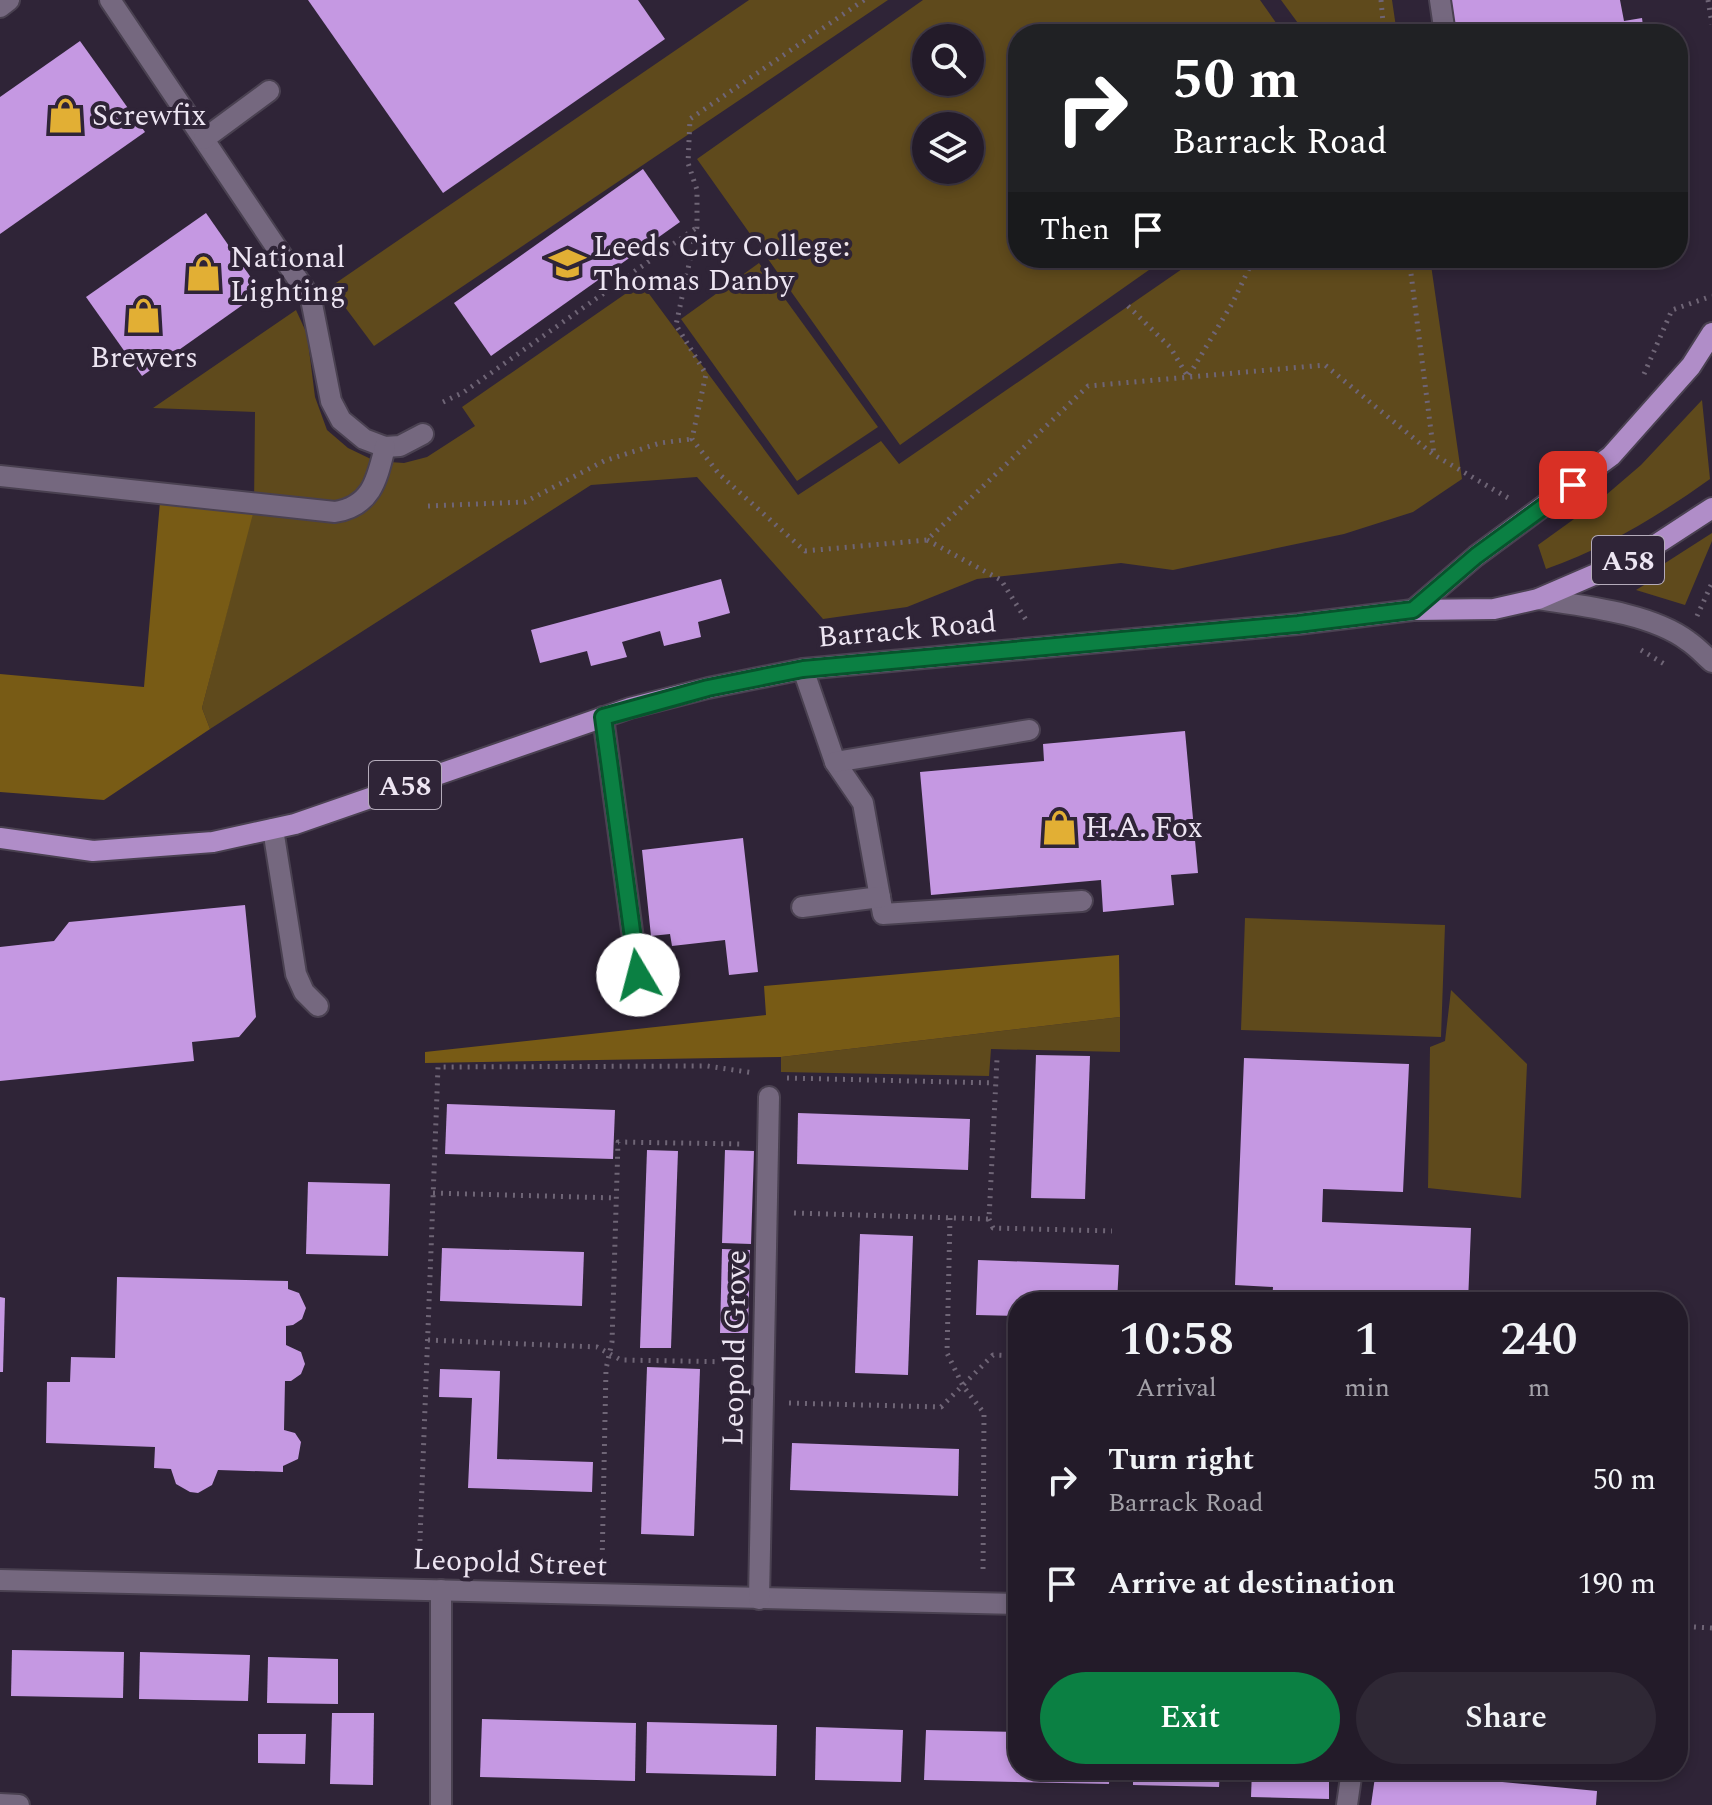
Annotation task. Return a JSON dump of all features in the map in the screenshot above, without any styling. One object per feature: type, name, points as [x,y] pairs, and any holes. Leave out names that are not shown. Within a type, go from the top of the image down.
[{"type":"main road","points":[[1413,610],[1476,556],[1611,456],[1691,366],[1712,333]]},
{"type":"main road","name":"Barrack Road","points":[[0,838],[93,851],[213,842],[295,824],[603,717],[708,688],[803,669],[1298,624],[1413,610],[1494,609],[1538,599],[1640,555],[1712,508]]},
{"type":"street","points":[[0,7],[9,0]]},
{"type":"street","points":[[110,0],[311,299],[331,401],[341,420],[364,439],[385,447],[400,446],[423,434]]},
{"type":"street","points":[[1440,0],[1444,24]]},
{"type":"street","points":[[204,139],[269,91]]},
{"type":"street","points":[[0,476],[335,512],[352,509],[367,496],[377,478],[385,447]]},
{"type":"street","points":[[1538,599],[1639,618],[1686,639],[1712,662]]},
{"type":"street","points":[[803,669],[835,762],[863,803],[883,914],[1082,901]]},
{"type":"street","points":[[603,717],[638,975]]},
{"type":"street","points":[[835,762],[1029,730]]},
{"type":"street","points":[[273,829],[296,974],[304,992],[318,1006]]},
{"type":"street","points":[[802,907],[880,897]]},
{"type":"street","name":"Leopold Grove","points":[[759,1599],[769,1097]]},
{"type":"street","name":"Leopold Street","points":[[0,1580],[1008,1604]]},
{"type":"street","points":[[441,1590],[441,1805]]},
{"type":"street","points":[[1347,1805],[1351,1780]]},
{"type":"street","points":[[0,1804],[19,1805]]},
{"type":"path","points":[[864,0],[690,119],[688,163],[697,190],[697,227],[676,325],[706,374],[692,439],[719,474],[805,551],[927,540],[1001,580],[1043,646]]},
{"type":"path","points":[[1381,0],[1383,24]]},
{"type":"path","points":[[1708,0],[1712,24]]},
{"type":"path","points":[[443,402],[464,392],[697,227]]},
{"type":"path","points":[[1188,377],[1233,302],[1249,268]]},
{"type":"path","points":[[1410,268],[1434,455]]},
{"type":"path","points":[[1651,410],[1644,373],[1672,310],[1712,296]]},
{"type":"path","points":[[1128,306],[1170,347],[1188,377]]},
{"type":"path","points":[[927,540],[1088,386],[1325,365],[1434,455],[1535,514]]},
{"type":"path","points":[[428,506],[525,502],[604,461],[660,443],[692,439]]},
{"type":"path","points":[[997,1059],[989,1219],[993,1228],[1112,1231]]},
{"type":"path","points":[[418,1590],[438,1067],[707,1066],[755,1073]]},
{"type":"path","points":[[779,1077],[995,1083]]},
{"type":"path","points":[[601,1595],[606,1369],[612,1342],[618,1142],[768,1144]]},
{"type":"path","points":[[433,1193],[617,1198]]},
{"type":"path","points":[[767,1213],[989,1219]]},
{"type":"path","points":[[950,1218],[947,1353],[963,1386],[984,1413],[982,1603]]},
{"type":"path","points":[[428,1340],[597,1347],[621,1360],[764,1363]]},
{"type":"path","points":[[763,1402],[941,1407],[993,1355],[1008,1356]]},
{"type":"path","points":[[1688,1627],[1712,1628]]},
{"type":"shaded area","points":[[749,0],[888,0],[374,346],[330,287]]},
{"type":"shaded area","points":[[923,0],[1260,0],[1277,24],[1008,24],[1008,268],[1152,268],[900,445],[697,159]]},
{"type":"shaded area","points":[[1281,0],[1392,0],[1396,24],[1299,24]]},
{"type":"shaded area","points":[[759,263],[878,427],[797,481],[681,319]]},
{"type":"shaded area","points":[[1183,268],[1431,268],[1462,479],[1413,512],[1344,534],[1173,570],[1121,563],[977,579],[907,607],[823,619],[697,477],[591,485],[210,729],[202,708],[254,506],[255,412],[153,408],[296,310],[307,334],[315,397],[327,430],[348,448],[375,461],[404,463],[427,457],[475,426],[462,407],[641,283],[798,495],[881,441],[899,464]]},
{"type":"shaded area","points":[[1702,400],[1710,479],[1631,530],[1546,569],[1538,545],[1599,501],[1641,465]]},
{"type":"shaded area","points":[[160,502],[255,506],[202,708],[210,729],[104,800],[0,792],[0,674],[144,687]]},
{"type":"shaded area","points":[[1712,533],[1712,541],[1685,605],[1636,590],[1649,582],[1648,574]]},
{"type":"shaded area","points":[[1245,918],[1445,925],[1441,1037],[1241,1030]]},
{"type":"shaded area","points":[[1119,955],[1120,1017],[781,1057],[425,1063],[425,1052],[766,1015],[764,986]]},
{"type":"shaded area","points":[[1451,990],[1527,1064],[1521,1198],[1428,1188],[1430,1047],[1445,1041]]},
{"type":"shaded area","points":[[1120,1017],[1120,1052],[991,1049],[989,1076],[781,1072],[781,1057]]},
{"type":"building","points":[[308,0],[638,0],[665,39],[443,193]]},
{"type":"building","points":[[1443,0],[1620,0],[1624,21],[1642,18],[1643,24],[1447,24]]},
{"type":"building","name":"Screwfix","points":[[80,41],[145,132],[0,234],[0,97]]},
{"type":"building","name":"Leeds City College: Thomas Danby","points":[[643,169],[680,222],[491,356],[454,303]]},
{"type":"building","points":[[206,213],[261,292],[142,376],[86,297]]},
{"type":"building","points":[[721,579],[730,613],[698,622],[701,637],[664,646],[660,631],[622,642],[627,657],[591,666],[587,651],[540,663],[531,630]]},
{"type":"building","name":"H.A. Fox","points":[[1185,731],[1198,873],[1171,875],[1174,905],[1103,912],[1101,880],[931,895],[920,772],[1044,761],[1043,744]]},
{"type":"building","points":[[743,838],[758,972],[729,975],[725,940],[672,946],[670,934],[651,936],[642,850]]},
{"type":"building","points":[[245,905],[256,1017],[239,1037],[192,1042],[194,1061],[0,1081],[0,947],[54,941],[69,922]]},
{"type":"building","points":[[1036,1055],[1090,1056],[1085,1199],[1031,1198]]},
{"type":"building","points":[[1244,1058],[1409,1064],[1403,1192],[1323,1189],[1322,1222],[1471,1228],[1468,1292],[1273,1292],[1273,1287],[1235,1285]]},
{"type":"building","points":[[447,1104],[615,1110],[613,1159],[445,1154]]},
{"type":"building","points":[[798,1113],[970,1119],[968,1170],[797,1164]]},
{"type":"building","points":[[647,1150],[678,1151],[671,1348],[640,1348]]},
{"type":"building","points":[[725,1150],[754,1151],[751,1244],[722,1243]]},
{"type":"building","points":[[308,1182],[390,1184],[388,1256],[306,1254]]},
{"type":"building","points":[[860,1234],[913,1236],[908,1375],[855,1373]]},
{"type":"building","points":[[442,1248],[584,1252],[582,1306],[440,1301]]},
{"type":"building","points":[[722,1249],[750,1250],[748,1333],[720,1333]]},
{"type":"building","points":[[978,1260],[1119,1265],[1118,1292],[1008,1292],[1008,1316],[976,1315]]},
{"type":"building","points":[[117,1277],[288,1281],[288,1289],[299,1293],[306,1308],[302,1319],[286,1326],[286,1345],[301,1352],[305,1364],[301,1374],[291,1381],[285,1381],[284,1430],[295,1433],[301,1442],[298,1459],[283,1466],[283,1472],[218,1470],[212,1485],[198,1493],[176,1484],[171,1469],[154,1468],[155,1447],[46,1443],[47,1382],[70,1382],[71,1357],[115,1358]]},
{"type":"building","points":[[0,1297],[5,1298],[3,1372],[0,1372]]},
{"type":"building","points":[[647,1367],[700,1369],[694,1536],[641,1534]]},
{"type":"building","points":[[440,1369],[500,1371],[497,1459],[593,1462],[592,1492],[468,1488],[472,1398],[439,1397]]},
{"type":"building","points":[[792,1443],[959,1449],[958,1496],[790,1490]]},
{"type":"building","points":[[12,1650],[124,1652],[123,1698],[11,1696]]},
{"type":"building","points":[[140,1652],[250,1655],[248,1701],[139,1699]]},
{"type":"building","points":[[268,1657],[338,1659],[338,1704],[267,1703]]},
{"type":"building","points":[[332,1713],[374,1713],[373,1785],[330,1784]]},
{"type":"building","points":[[482,1719],[636,1723],[635,1781],[480,1777]]},
{"type":"building","points":[[647,1722],[777,1725],[776,1776],[646,1773]]},
{"type":"building","points":[[816,1727],[903,1730],[901,1782],[815,1780]]},
{"type":"building","points":[[926,1730],[1008,1732],[1008,1780],[1109,1780],[1109,1784],[924,1780]]},
{"type":"building","points":[[258,1734],[306,1734],[305,1764],[258,1763]]},
{"type":"building","points":[[1133,1780],[1219,1780],[1219,1787],[1133,1785]]},
{"type":"building","points":[[1252,1780],[1329,1780],[1329,1799],[1251,1797]]},
{"type":"building","points":[[1375,1780],[1481,1780],[1597,1791],[1596,1805],[1371,1805]]},
{"type":"place","name":"Screwfix","points":[[66,115]]},
{"type":"place","name":"Leeds City College: Thomas Danby","points":[[567,263]]},
{"type":"place","name":"National Lighting","points":[[204,274]]},
{"type":"place","name":"Brewers","points":[[144,316]]},
{"type":"place","name":"H.A. Fox","points":[[1059,827]]},
{"type":"route","points":[[638,975],[603,717],[708,688],[803,669],[1298,624],[1413,610],[1476,556],[1573,485]]}]
